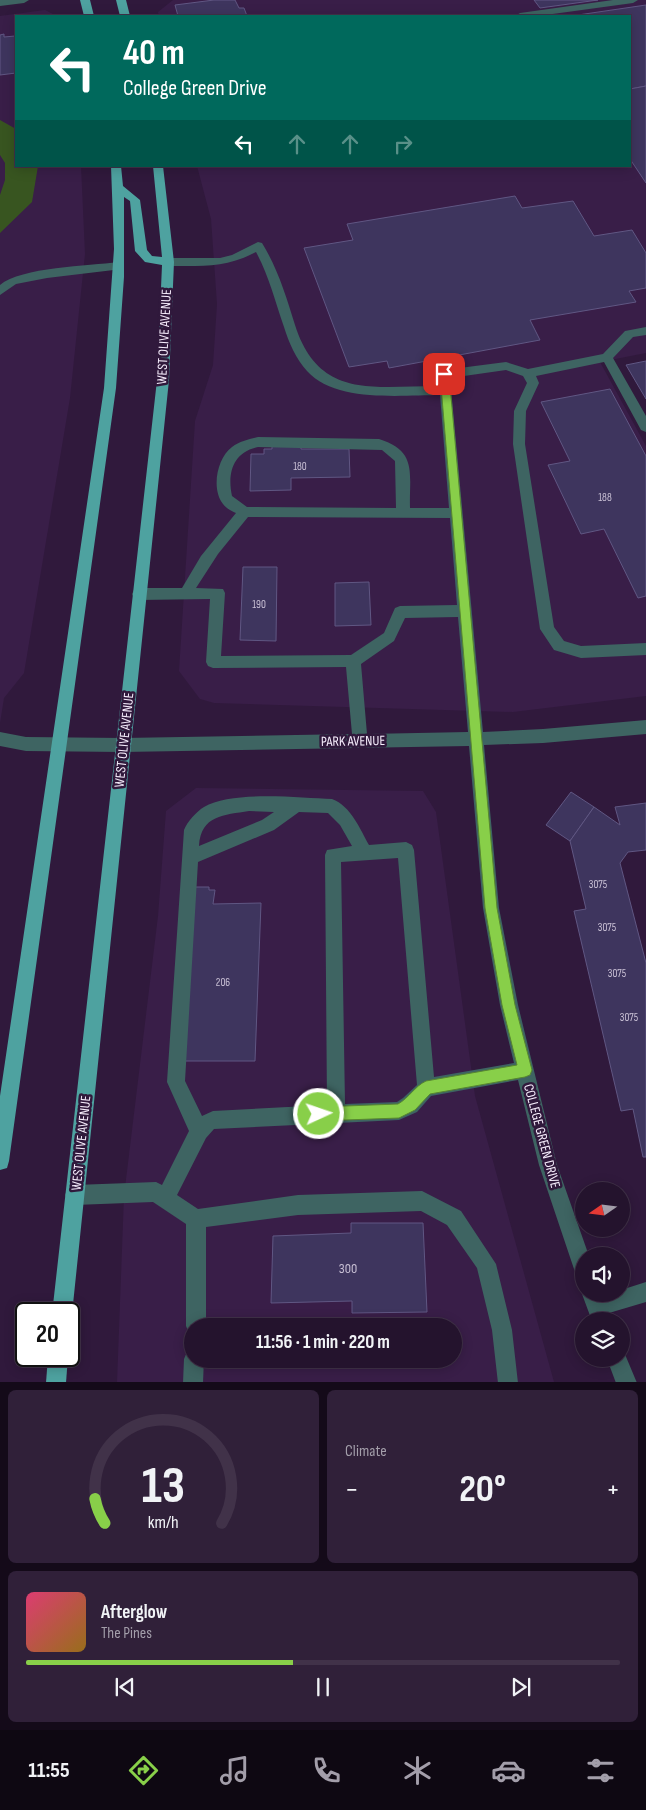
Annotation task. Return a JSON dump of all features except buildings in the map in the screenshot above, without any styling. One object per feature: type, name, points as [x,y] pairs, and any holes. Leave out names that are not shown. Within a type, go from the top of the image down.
[{"type":"main road","points":[[85,0],[89,15]]},
{"type":"main road","points":[[121,0],[126,15]]},
{"type":"main road","points":[[0,1161],[110,388],[118,266],[118,186],[116,167]]},
{"type":"main road","name":"WEST OLIVE AVENUE","points":[[63,1302],[163,380],[168,262],[158,167]]},
{"type":"main road","points":[[118,186],[135,200],[141,251],[149,258],[168,262]]},
{"type":"main road","points":[[56,1382],[57,1367]]},
{"type":"street","points":[[0,3],[24,0]]},
{"type":"street","points":[[527,15],[633,0]]},
{"type":"street","points":[[168,262],[220,262],[236,258],[258,246],[276,281],[296,342],[306,362],[318,375],[337,385],[359,388],[445,382],[506,366],[528,373],[608,357],[629,334],[646,331]]},
{"type":"street","points":[[0,291],[12,281],[47,274],[118,266]]},
{"type":"street","points":[[608,357],[646,427]]},
{"type":"street","points":[[528,373],[533,383],[520,411],[519,444],[547,629],[559,646],[580,652],[646,649]]},
{"type":"street","name":"COLLEGE GREEN DRIVE","points":[[445,382],[491,908],[509,1005],[548,1165],[576,1247]]},
{"type":"street","points":[[402,513],[402,460],[389,447],[379,444],[258,442],[245,444],[236,450],[227,461],[224,473],[225,497],[233,505],[245,512],[402,513],[456,513]]},
{"type":"street","points":[[186,593],[196,573],[215,546],[245,512]]},
{"type":"street","points":[[139,594],[218,593],[213,662],[353,661],[389,637],[400,612],[466,611]]},
{"type":"street","points":[[353,661],[360,741]]},
{"type":"street","name":"PARK AVENUE","points":[[26,744],[123,745],[476,739],[543,736],[646,727]]},
{"type":"street","points":[[0,739],[26,744]]},
{"type":"street","points":[[0,750],[26,744]]},
{"type":"street","points":[[199,1132],[176,1082],[192,830],[209,812],[226,807],[249,804],[332,806],[346,820],[365,853]]},
{"type":"street","points":[[191,857],[268,825],[295,806]]},
{"type":"street","points":[[336,1113],[333,856],[406,850],[426,1088]]},
{"type":"street","points":[[165,1198],[199,1132],[205,1124],[213,1120],[399,1110],[410,1105],[426,1088],[525,1070]]},
{"type":"street","points":[[75,1195],[156,1192],[196,1219],[298,1205],[422,1201],[454,1218],[486,1264],[502,1330],[508,1382]]},
{"type":"street","points":[[196,1219],[196,1318]]},
{"type":"street","points":[[597,1307],[646,1292]]},
{"type":"street","points":[[620,1367],[627,1382]]},
{"type":"street","points":[[193,1382],[194,1368]]},
{"type":"shaded area","points":[[173,0],[646,0],[646,353],[600,362],[646,446],[646,696],[513,712],[214,703],[200,699],[179,671],[195,421],[213,365],[217,304],[211,219],[197,167],[631,167],[631,15],[159,15],[158,12]]},
{"type":"shaded area","points":[[45,10],[55,15],[15,15],[15,167],[81,167],[85,254],[70,398],[24,673],[4,698],[0,723],[0,16]]},
{"type":"shaded area","points":[[196,788],[423,791],[436,812],[475,1096],[554,1382],[117,1382],[124,1196],[158,916],[166,811]]},
{"type":"green space","points":[[0,120],[15,128],[15,167],[38,167],[32,202],[0,233],[0,195],[5,180],[5,163],[0,155]]},
{"type":"route","points":[[319,1114],[399,1110],[410,1105],[426,1088],[525,1070],[509,1005],[491,908],[444,374]]}]
